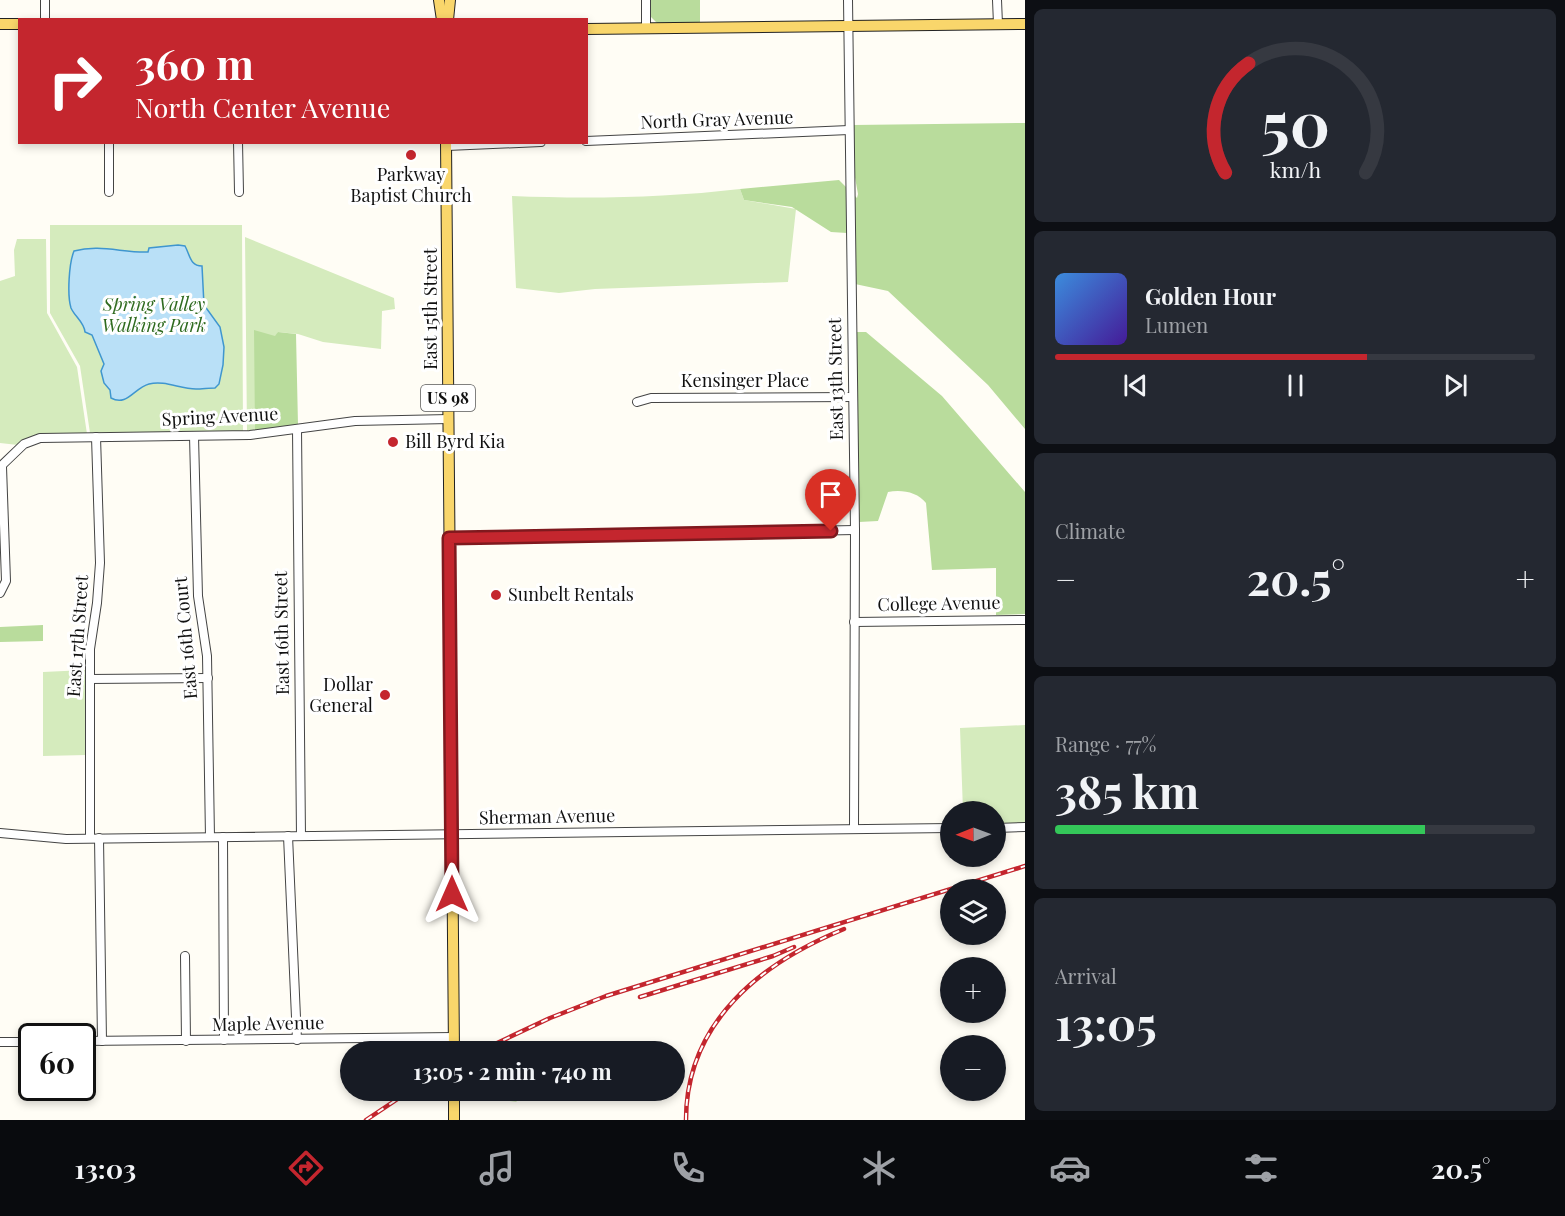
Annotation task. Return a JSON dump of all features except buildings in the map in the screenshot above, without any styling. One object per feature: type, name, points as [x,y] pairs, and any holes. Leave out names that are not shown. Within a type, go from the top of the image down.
[{"type":"main road","points":[[439,0],[442,18]]},
{"type":"main road","points":[[448,18],[450,0]]},
{"type":"main road","points":[[0,24],[18,24]]},
{"type":"main road","points":[[588,29],[1025,24]]},
{"type":"main road","name":"East 15th Street","points":[[447,144],[453,1041]]},
{"type":"main road","points":[[454,1101],[454,1120]]},
{"type":"street","points":[[45,0],[45,18]]},
{"type":"street","points":[[646,0],[646,28]]},
{"type":"street","name":"East 13th Street","points":[[848,0],[855,530],[854,829]]},
{"type":"street","points":[[998,0],[998,24]]},
{"type":"street","name":"North Gray Avenue","points":[[588,141],[849,130]]},
{"type":"street","points":[[109,144],[110,192]]},
{"type":"street","points":[[238,144],[239,192]]},
{"type":"street","name":"Kensinger Place","points":[[637,402],[651,398],[853,397]]},
{"type":"street","name":"Spring Avenue","points":[[1,467],[24,444],[40,438],[250,435],[355,421],[448,419]]},
{"type":"street","name":"East 16th Street","points":[[297,429],[301,836]]},
{"type":"street","name":"East 16th Court","points":[[194,436],[198,596],[208,678],[210,837]]},
{"type":"street","name":"East 17th Street","points":[[96,437],[100,563],[98,603],[90,649],[90,679],[102,1041]]},
{"type":"street","points":[[0,593],[6,581],[1,467]]},
{"type":"street","points":[[449,538],[855,530]]},
{"type":"street","name":"College Avenue","points":[[854,622],[1025,620]]},
{"type":"street","points":[[90,679],[208,678]]},
{"type":"street","points":[[1006,828],[1025,827]]},
{"type":"street","name":"Sherman Avenue","points":[[0,833],[48,838],[94,838],[940,828]]},
{"type":"street","points":[[288,836],[297,1040]]},
{"type":"street","points":[[223,837],[225,1040]]},
{"type":"street","points":[[185,956],[186,1041]]},
{"type":"street","name":"Maple Avenue","points":[[96,1041],[453,1037]]},
{"type":"street","points":[[0,1042],[18,1042]]},
{"type":"green space","points":[[650,0],[700,0],[700,23],[657,23],[651,17]]},
{"type":"green space","points":[[1025,123],[1025,429],[988,385],[888,291],[855,284],[854,195],[857,198],[858,194],[854,172],[853,125]]},
{"type":"green space","points":[[839,180],[846,187],[847,233],[831,232],[792,207],[744,200],[740,189]]},
{"type":"green space","points":[[740,189],[744,200],[796,209],[788,282],[595,289],[559,293],[516,288],[512,196],[626,197]]},
{"type":"green space","name":"Spring Valley Walking Park","points":[[50,225],[242,225],[243,432],[90,433],[80,366],[50,313]]},
{"type":"green space","points":[[245,237],[394,298],[395,309],[382,311],[381,349],[323,342],[298,334],[278,332],[255,431],[247,431]]},
{"type":"green space","points":[[17,239],[46,239],[47,313],[77,367],[87,434],[42,434],[18,445],[0,443],[0,281],[15,276],[14,250]]},
{"type":"green space","points":[[254,330],[275,336],[278,332],[296,334],[298,425],[255,431]]},
{"type":"green space","points":[[856,332],[866,332],[942,396],[1025,492],[1025,614],[996,615],[996,568],[932,570],[926,503],[919,496],[904,491],[888,492],[878,521],[859,522]]},
{"type":"green space","points":[[43,625],[43,641],[0,642],[0,627]]},
{"type":"green space","points":[[86,670],[86,755],[43,756],[43,672]]},
{"type":"green space","points":[[1025,725],[1025,823],[1006,824],[1006,801],[963,801],[960,728]]},
{"type":"water","points":[[185,246],[193,262],[202,266],[204,305],[220,327],[224,347],[219,384],[215,388],[196,389],[155,383],[144,386],[126,399],[111,398],[110,390],[104,383],[101,371],[104,364],[92,335],[85,332],[71,308],[69,279],[74,251],[93,248],[148,252],[149,248]]},
{"type":"railway","points":[[501,1041],[550,1018],[606,996],[1025,866]]},
{"type":"railway","points":[[686,1120],[689,1085],[699,1054],[714,1025],[734,1000],[784,959],[844,929]]},
{"type":"railway","points":[[640,997],[773,956],[794,947]]},
{"type":"railway","points":[[366,1120],[394,1101]]},
{"type":"place","name":"Parkway Baptist Church","points":[[411,155]]},
{"type":"place","name":"Bill Byrd Kia","points":[[393,442]]},
{"type":"place","name":"Sunbelt Rentals","points":[[496,595]]},
{"type":"place","name":"Dollar General","points":[[385,695]]},
{"type":"route","points":[[452,894],[449,538],[831,531]]}]
